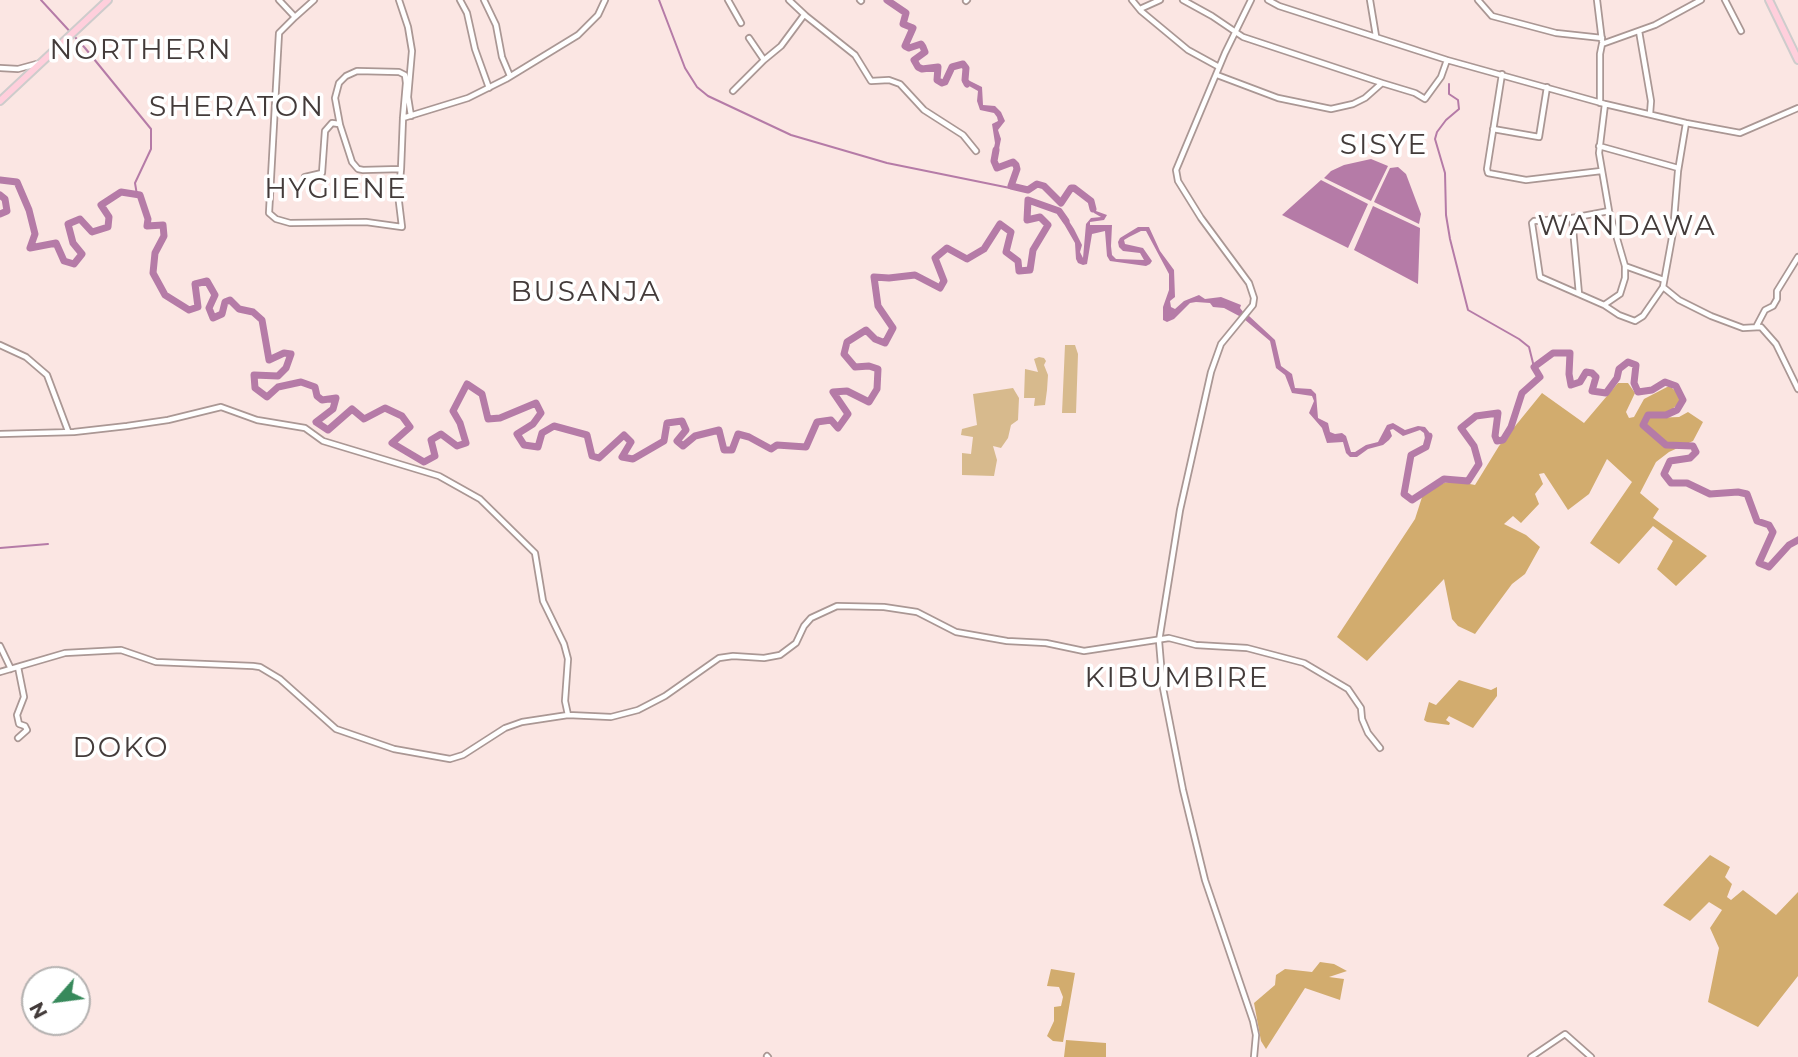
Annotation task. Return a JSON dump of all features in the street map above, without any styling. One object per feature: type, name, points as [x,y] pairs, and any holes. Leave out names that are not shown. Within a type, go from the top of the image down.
[{"type":"main road","points":[[0,101],[108,0]]},
{"type":"main road","points":[[1769,0],[1798,60]]},
{"type":"street","points":[[279,0],[295,17]]},
{"type":"street","points":[[314,0],[279,33],[269,213],[276,219],[290,223],[366,222],[402,227],[398,194],[401,169],[406,83],[404,74],[358,70],[346,76],[337,89],[336,110],[352,162],[359,169],[401,169]]},
{"type":"street","points":[[399,0],[412,51],[408,97],[411,116]]},
{"type":"street","points":[[460,0],[467,13],[475,49],[489,88]]},
{"type":"street","points":[[485,0],[496,25],[502,57],[510,76]]},
{"type":"street","points":[[403,118],[468,98],[510,76],[578,35],[598,15],[605,0]]},
{"type":"street","points":[[728,0],[741,23]]},
{"type":"street","points":[[789,0],[855,55],[871,81],[889,80],[900,84],[924,110],[963,135],[976,151]]},
{"type":"street","points":[[1132,0],[1188,50],[1220,67]]},
{"type":"street","points":[[1140,9],[1160,0]]},
{"type":"street","points":[[1183,0],[1212,16],[1234,33],[1426,99],[1441,77],[1447,60]]},
{"type":"street","points":[[1251,0],[1234,33],[1176,174],[1201,218],[1249,283],[1254,298],[1253,305],[1221,344],[1211,372],[1180,510],[1160,641],[1163,688],[1181,780],[1205,880],[1255,1029],[1254,1057]]},
{"type":"street","points":[[1268,0],[1279,6],[1447,60],[1602,104],[1686,122],[1740,133],[1798,108]]},
{"type":"street","points":[[1370,0],[1376,36]]},
{"type":"street","points":[[1478,0],[1492,16],[1556,33],[1602,41],[1639,31],[1701,0]]},
{"type":"street","points":[[1597,0],[1602,41],[1599,146],[1601,170],[1625,267],[1623,289],[1604,305]]},
{"type":"street","points":[[1725,0],[1741,31]]},
{"type":"street","points":[[733,91],[781,46],[804,15]]},
{"type":"street","points":[[1639,31],[1651,101],[1650,114]]},
{"type":"street","points":[[750,38],[764,60]]},
{"type":"street","points":[[0,68],[18,69],[44,62]]},
{"type":"street","points":[[1502,74],[1486,169],[1491,175],[1526,180],[1601,170]]},
{"type":"street","points":[[1217,75],[1278,99],[1331,110],[1365,98],[1382,83]]},
{"type":"street","points":[[1493,129],[1539,136],[1547,87]]},
{"type":"street","points":[[1609,211],[1572,218],[1534,220],[1532,223],[1540,277],[1635,321],[1643,316],[1663,287],[1673,232],[1678,169],[1686,122]]},
{"type":"street","points":[[305,177],[322,173],[325,131],[332,123],[340,125]]},
{"type":"street","points":[[1599,146],[1678,169]]},
{"type":"street","points":[[1572,218],[1579,294]]},
{"type":"street","points":[[1756,327],[1765,310],[1773,306],[1777,291],[1798,257]]},
{"type":"street","points":[[1625,267],[1664,280]]},
{"type":"street","points":[[1663,287],[1679,300],[1711,316],[1743,328],[1761,327],[1776,344],[1797,385]]},
{"type":"street","points":[[0,345],[32,361],[47,375],[68,431]]},
{"type":"street","points":[[0,434],[77,432],[168,420],[221,407],[261,421],[305,428],[318,440],[435,474],[478,497],[535,553],[542,601],[569,659],[565,701],[568,716]]},
{"type":"street","points":[[0,672],[65,653],[121,650],[156,662],[260,667],[302,696],[336,729],[394,749],[450,759],[463,755],[512,725],[568,716],[611,717],[628,714],[665,696],[719,658],[764,658],[780,655],[796,643],[811,618],[844,605],[912,610],[956,632],[1007,641],[1046,643],[1084,651],[1169,638],[1196,645],[1247,648],[1308,665],[1338,682],[1356,699],[1361,708],[1364,725],[1380,748]]},
{"type":"street","points":[[0,646],[11,669]]},
{"type":"street","points":[[18,667],[24,697],[18,715],[19,724],[27,730],[18,738]]},
{"type":"street","points":[[1531,1057],[1564,1034],[1591,1057]]},
{"type":"shaded area","points":[[968,76],[968,80],[982,87],[983,105],[995,106],[1005,121],[998,130],[1001,139],[998,154],[994,157],[992,124],[998,121],[997,117],[994,113],[980,110],[978,91],[962,82]]},
{"type":"shaded area","points":[[1371,159],[1388,166],[1371,201],[1324,178],[1344,165]]},
{"type":"shaded area","points":[[1398,167],[1406,174],[1421,214],[1419,224],[1374,202],[1390,168]]},
{"type":"shaded area","points":[[1321,180],[1368,204],[1348,248],[1282,215]]},
{"type":"shaded area","points":[[1091,201],[1096,211],[1107,215],[1104,220],[1090,222],[1090,225],[1112,225],[1112,255],[1116,259],[1144,260],[1140,253],[1123,251],[1118,242],[1138,227],[1149,227],[1160,251],[1174,270],[1175,297],[1170,301],[1171,307],[1175,309],[1184,301],[1199,295],[1205,299],[1221,297],[1241,305],[1244,313],[1241,317],[1224,308],[1213,307],[1210,303],[1196,302],[1190,303],[1174,319],[1167,322],[1163,320],[1169,274],[1146,231],[1124,240],[1125,244],[1143,248],[1152,261],[1146,266],[1110,261],[1107,256],[1105,231],[1092,234],[1087,264],[1078,263],[1075,243],[1060,217],[1065,215],[1074,229],[1082,245],[1080,252],[1083,258],[1086,224],[1091,218],[1101,217],[1094,213]]},
{"type":"shaded area","points":[[1373,206],[1420,228],[1418,284],[1354,250]]},
{"type":"shaded area","points":[[1248,315],[1275,340],[1281,366],[1292,374],[1295,388],[1311,389],[1316,394],[1318,418],[1328,423],[1330,432],[1346,436],[1351,452],[1378,442],[1387,425],[1393,423],[1405,430],[1425,427],[1429,432],[1428,445],[1424,433],[1420,430],[1403,436],[1393,429],[1390,430],[1392,436],[1383,445],[1368,449],[1357,457],[1350,457],[1346,453],[1343,442],[1327,443],[1322,428],[1309,413],[1314,401],[1312,396],[1292,393],[1285,375],[1276,368],[1270,341],[1244,319]]},
{"type":"shaded area","points":[[1065,345],[1075,345],[1078,354],[1076,413],[1062,413]]},
{"type":"shaded area","points":[[1039,357],[1046,361],[1044,365],[1048,375],[1047,390],[1045,405],[1034,406],[1035,398],[1024,398],[1025,369],[1038,372],[1034,359]]},
{"type":"shaded area","points":[[1618,383],[1628,383],[1635,393],[1626,412],[1629,418],[1634,417],[1644,399],[1669,386],[1676,391],[1679,403],[1667,414],[1652,413],[1653,418],[1679,417],[1688,412],[1703,422],[1693,441],[1669,452],[1656,462],[1640,493],[1659,509],[1653,518],[1707,556],[1676,586],[1657,569],[1673,541],[1653,526],[1619,564],[1590,543],[1632,482],[1607,459],[1589,494],[1568,510],[1544,473],[1539,474],[1543,484],[1535,494],[1539,504],[1521,523],[1513,516],[1504,524],[1526,535],[1540,547],[1525,574],[1512,584],[1475,634],[1458,626],[1452,619],[1444,579],[1367,661],[1337,637],[1415,519],[1423,494],[1444,483],[1455,481],[1475,485],[1499,446],[1542,393],[1584,423]]},
{"type":"shaded area","points":[[1013,388],[1019,398],[1018,420],[1011,425],[1008,438],[1001,448],[993,446],[997,460],[994,476],[962,475],[962,453],[971,454],[973,437],[961,435],[962,429],[977,425],[973,394]]},
{"type":"shaded area","points":[[1459,680],[1491,690],[1497,687],[1497,696],[1473,728],[1449,716],[1446,720],[1449,725],[1424,720],[1429,702],[1436,705]]},
{"type":"shaded area","points":[[1710,855],[1730,867],[1725,877],[1732,884],[1727,897],[1731,900],[1743,890],[1776,915],[1798,892],[1798,976],[1758,1027],[1708,1002],[1719,948],[1710,928],[1722,910],[1709,902],[1690,921],[1663,905]]},
{"type":"shaded area","points":[[1320,962],[1334,964],[1347,971],[1329,977],[1344,979],[1340,1000],[1305,988],[1266,1049],[1261,1041],[1254,1003],[1275,985],[1276,975],[1285,969],[1312,972]]},
{"type":"shaded area","points":[[1051,969],[1075,973],[1063,1042],[1053,1041],[1047,1036],[1054,1021],[1054,1007],[1061,1006],[1063,997],[1059,987],[1047,986]]},
{"type":"shaded area","points":[[1066,1040],[1106,1043],[1106,1057],[1064,1057]]},
{"type":"waterway","points":[[41,0],[85,48],[151,129],[151,149],[135,183],[137,195]]},
{"type":"waterway","points":[[659,0],[685,68],[697,87],[708,96],[791,135],[887,163],[1010,188],[1011,186]]},
{"type":"waterway","points":[[887,0],[906,13],[903,24],[913,28],[905,46],[909,48],[921,44],[923,47],[925,52],[914,60],[918,67],[938,67],[937,80],[942,83],[952,67],[963,64],[966,68],[967,84]]},
{"type":"waterway","points":[[1449,84],[1449,94],[1458,100],[1459,109],[1446,120],[1435,139],[1445,173],[1446,215],[1450,239],[1468,310],[1529,347],[1534,367]]},
{"type":"waterway","points":[[996,150],[994,161],[997,168],[1013,162],[1016,165],[1011,186],[1028,190],[1037,184],[1044,186],[1061,203],[1071,188],[1074,188],[1091,201],[1093,209]]},
{"type":"waterway","points":[[0,180],[17,182],[29,210],[35,234],[30,248],[56,243],[64,261],[74,264],[82,254],[73,243],[68,224],[80,219],[92,232],[108,227],[109,217],[101,205],[121,192],[140,195],[148,219],[147,226],[163,225],[164,236],[155,253],[153,273],[165,295],[189,310],[198,307],[195,284],[207,281],[215,295],[209,308],[213,318],[222,314],[225,302],[230,300],[239,309],[253,312],[262,320],[269,360],[284,353],[291,354],[286,368],[278,376],[254,375],[255,388],[267,397],[278,387],[301,382],[315,387],[317,396],[322,400],[336,398],[333,409],[316,422],[328,430],[352,409],[364,419],[385,408],[402,416],[410,427],[392,443],[424,462],[435,456],[431,440],[441,434],[457,446],[466,443],[453,411],[467,384],[482,394],[488,419],[500,418],[536,403],[541,413],[533,424],[517,434],[524,445],[538,447],[542,433],[554,426],[587,435],[592,456],[599,458],[624,435],[631,442],[622,457],[633,459],[664,441],[667,423],[682,421],[686,430],[677,441],[683,446],[695,436],[719,430],[724,450],[732,450],[738,434],[771,449],[777,445],[806,447],[817,422],[831,420],[838,428],[848,414],[833,392],[847,391],[869,402],[877,389],[878,369],[869,366],[855,367],[844,354],[847,342],[866,330],[875,339],[885,343],[893,328],[878,306],[874,277],[915,275],[940,288],[944,281],[935,258],[947,248],[967,259],[984,249],[1000,224],[1011,232],[1006,252],[1018,261],[1019,271],[1030,270],[1033,250],[1048,225],[1040,217],[1027,220],[1028,200],[1059,211],[1066,221]]},
{"type":"waterway","points":[[0,195],[5,199],[7,211],[0,214]]},
{"type":"waterway","points":[[1429,436],[1426,447],[1411,455],[1404,494],[1412,500],[1444,479],[1468,481],[1479,464],[1474,446],[1461,428],[1476,416],[1498,413],[1495,436],[1497,441],[1503,440],[1511,427],[1522,393],[1540,377],[1534,367],[1553,353],[1570,353],[1571,385],[1580,382],[1586,372],[1592,373],[1596,377],[1592,391],[1606,393],[1617,378],[1619,369],[1628,362],[1636,365],[1634,383],[1638,392],[1652,390],[1665,382],[1676,386],[1683,400],[1677,410],[1666,415],[1648,415],[1643,425],[1666,445],[1693,446],[1696,452],[1690,458],[1670,461],[1664,474],[1671,483],[1687,483],[1710,494],[1747,494],[1757,521],[1769,525],[1773,532],[1759,563],[1769,567],[1789,545],[1798,540]]},
{"type":"waterway","points":[[0,548],[48,544]]},
{"type":"district","name":"NORTHERN","points":[[141,51]]},
{"type":"district","name":"SHERATON","points":[[237,108]]},
{"type":"district","name":"SISYE","points":[[1384,146]]},
{"type":"district","name":"HYGIENE","points":[[336,190]]},
{"type":"district","name":"WANDAWA","points":[[1627,227]]},
{"type":"district","name":"BUSANJA","points":[[586,293]]},
{"type":"district","name":"KIBUMBIRE","points":[[1177,679]]},
{"type":"district","name":"DOKO","points":[[121,749]]}]
